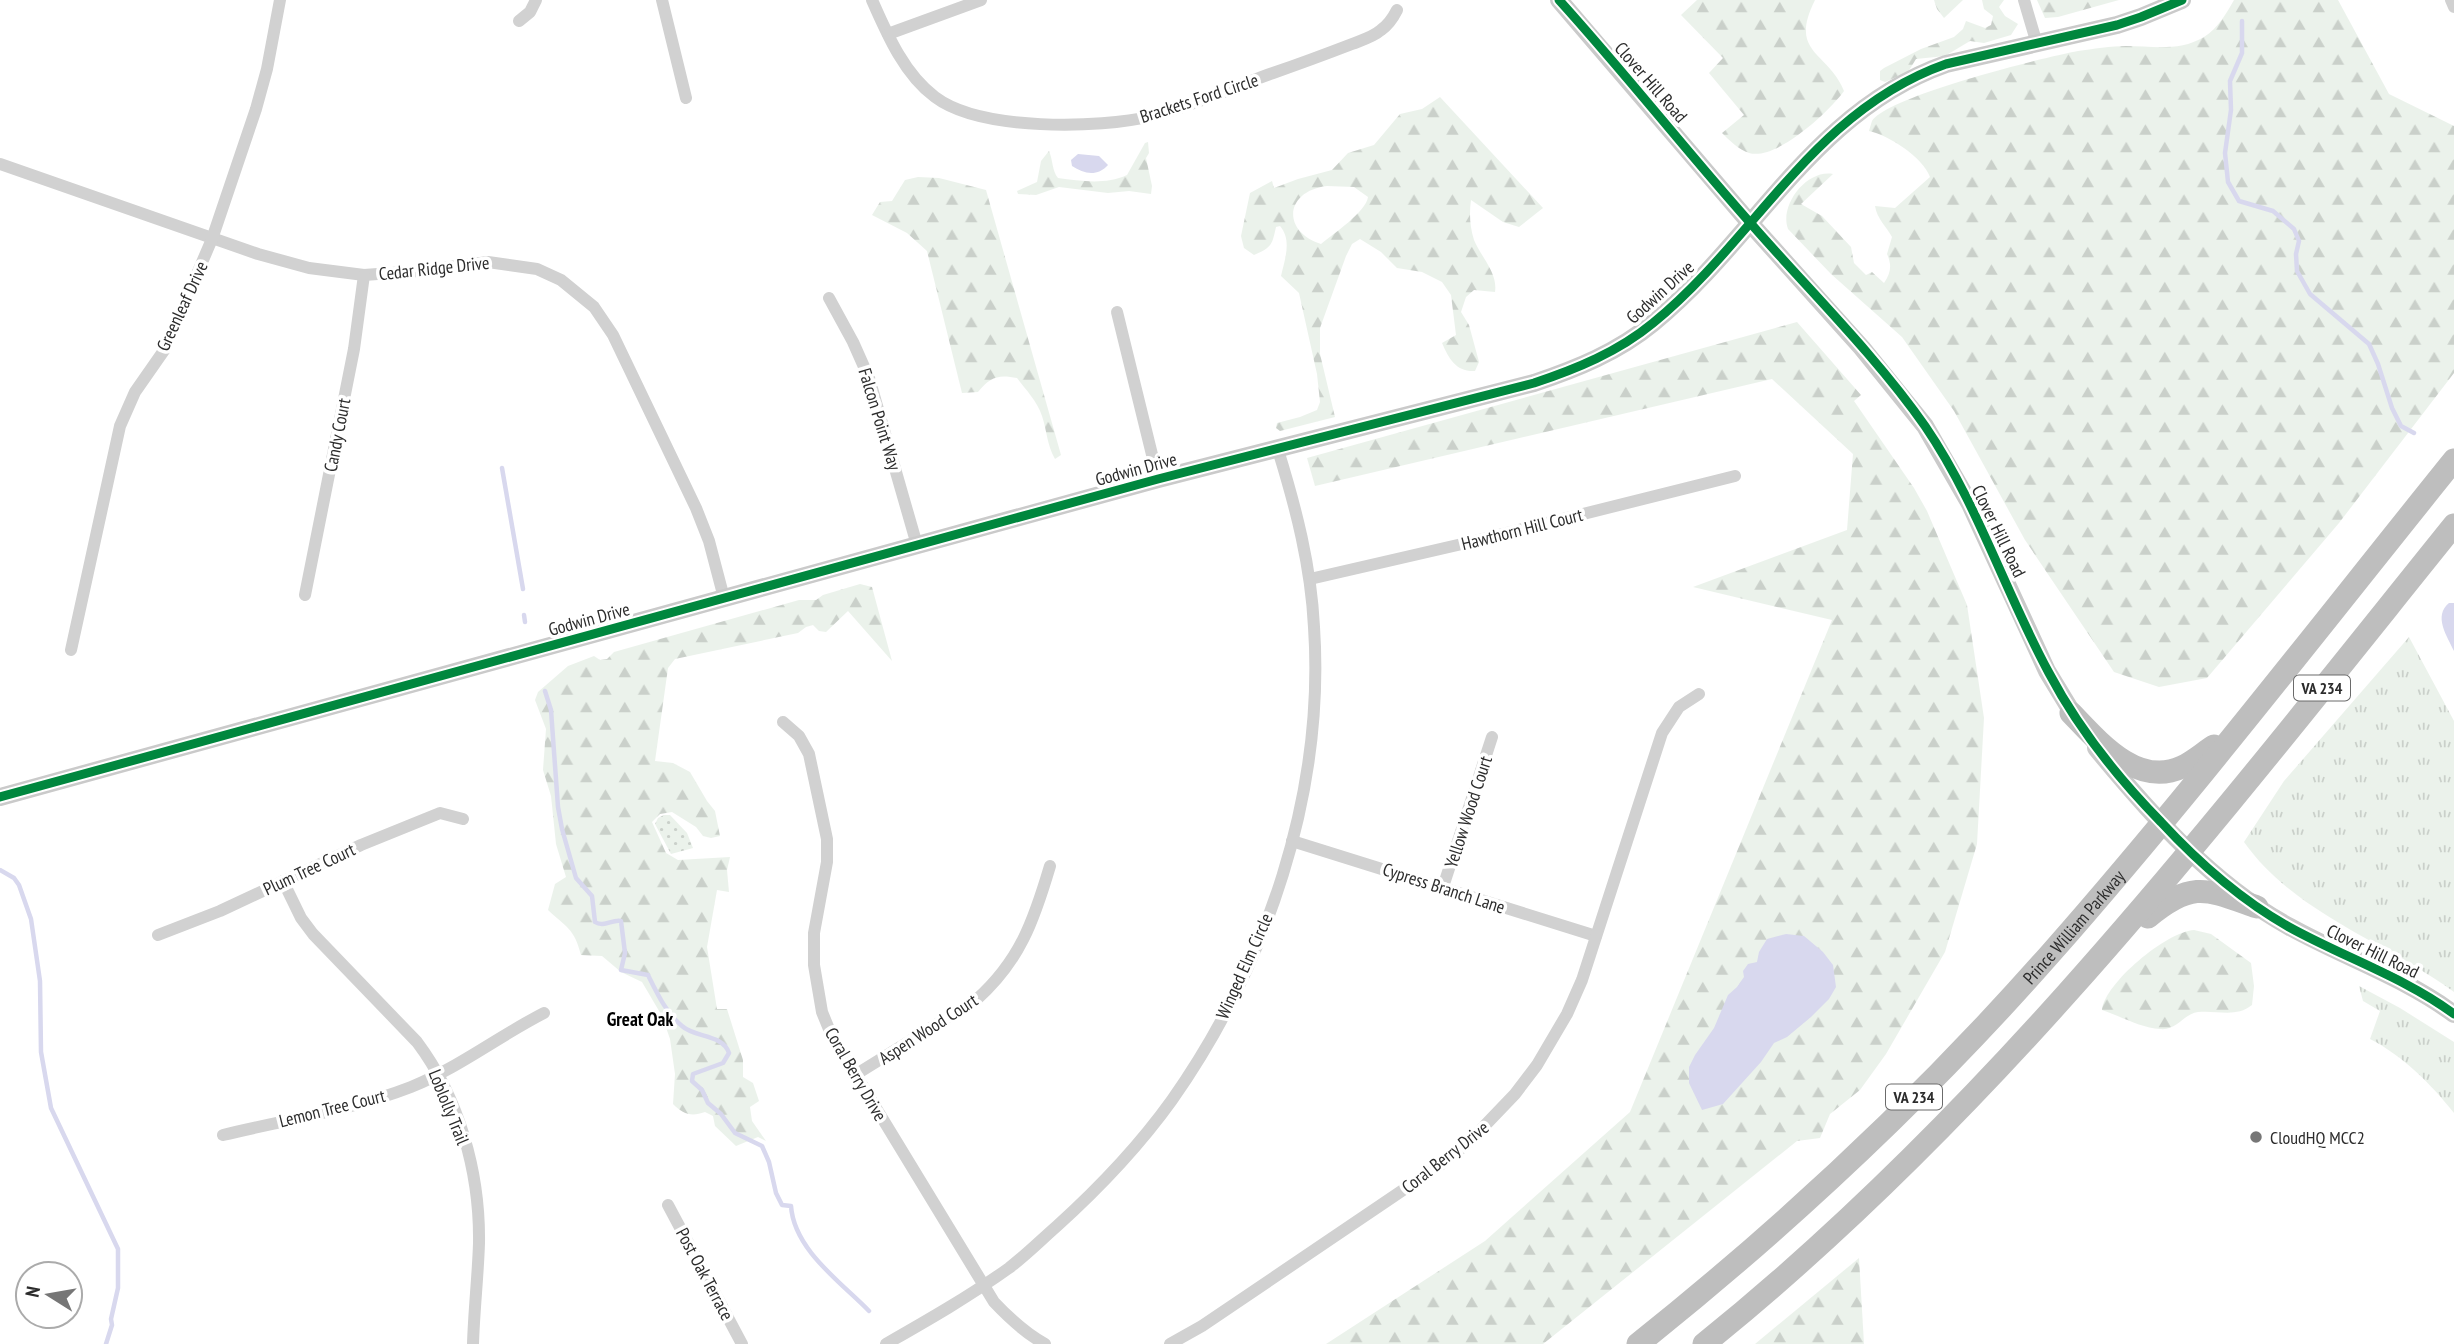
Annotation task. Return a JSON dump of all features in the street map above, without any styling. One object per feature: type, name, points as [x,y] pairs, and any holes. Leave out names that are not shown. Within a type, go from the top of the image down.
[{"type":"highway","name":"Prince William Parkway","points":[[1639,1344],[1750,1250],[1901,1110],[2050,954],[2161,822],[2454,460]]},
{"type":"highway","name":"VA 234","points":[[1704,1344],[1784,1276],[1913,1156],[1977,1092],[2103,955],[2190,852],[2454,525]]},
{"type":"highway","points":[[2071,713],[2103,746],[2128,764],[2150,771],[2172,771],[2182,767],[2236,730]]},
{"type":"highway","points":[[2103,955],[2162,906],[2187,891],[2207,891],[2257,907]]},
{"type":"street","name":"Greenleaf Drive","points":[[71,650],[120,426],[135,392],[165,349],[212,239],[256,109],[267,69],[280,0]]},
{"type":"street","points":[[519,21],[530,12],[536,0]]},
{"type":"street","points":[[662,0],[686,98]]},
{"type":"street","name":"Brackets Ford Circle","points":[[872,0],[907,68],[918,82],[950,106],[985,118],[1083,124],[1111,123],[1157,115],[1326,54],[1379,32],[1397,10]]},
{"type":"street","points":[[888,34],[981,0]]},
{"type":"street","name":"Clover Hill Road","points":[[1559,0],[1749,222],[1877,365],[1925,426],[1970,504],[2048,671],[2071,713],[2094,746],[2161,822],[2190,852],[2257,907],[2289,927],[2416,990],[2454,1014]]},
{"type":"street","points":[[2024,0],[2037,44]]},
{"type":"street","name":"Godwin Drive","points":[[0,797],[1158,479],[1534,383],[1575,369],[1651,325],[1708,270],[1833,132],[1895,86],[1946,64],[2141,18],[2182,0]]},
{"type":"street","points":[[2451,0],[2454,7]]},
{"type":"street","name":"Cedar Ridge Drive","points":[[0,164],[212,239],[309,268],[364,275],[435,269],[472,262],[506,262],[549,274],[571,287],[584,298],[613,335],[696,508],[709,541],[724,598]]},
{"type":"street","name":"Candy Court","points":[[305,595],[354,349],[364,275]]},
{"type":"street","name":"Falcon Point Way","points":[[829,298],[869,378],[917,545]]},
{"type":"street","points":[[1117,312],[1158,479]]},
{"type":"street","name":"Winged Elm Circle","points":[[886,1344],[983,1285],[1027,1253],[1116,1168],[1172,1100],[1204,1050],[1247,966],[1280,881],[1292,841],[1305,782],[1313,716],[1315,638],[1310,579],[1297,512],[1278,450]]},
{"type":"street","name":"Hawthorn Hill Court","points":[[1310,579],[1735,476]]},
{"type":"street","name":"Coral Berry Drive","points":[[1170,1344],[1202,1326],[1440,1165],[1469,1142],[1514,1094],[1553,1040],[1582,980],[1662,733],[1679,707],[1699,694]]},
{"type":"street","name":"Coral Berry Drive","points":[[783,722],[799,736],[809,754],[827,839],[825,884],[814,933],[814,965],[816,989],[831,1034],[994,1302],[1010,1320],[1045,1344]]},
{"type":"street","name":"Yellow Wood Court","points":[[1443,887],[1492,737]]},
{"type":"street","name":"Plum Tree Court","points":[[158,935],[220,911],[361,845],[440,813],[463,819]]},
{"type":"street","name":"Cypress Branch Lane","points":[[1292,841],[1596,936]]},
{"type":"street","name":"Aspen Wood Court","points":[[855,1075],[976,1000],[992,986],[1024,942],[1035,918],[1050,866]]},
{"type":"street","name":"Loblolly Trail","points":[[283,881],[313,934],[403,1027],[429,1058],[439,1074],[460,1124],[476,1195],[479,1242],[473,1344]]},
{"type":"street","name":"Lemon Tree Court","points":[[223,1135],[379,1098],[439,1074],[544,1013]]},
{"type":"street","name":"Post Oak Terrace","points":[[668,1205],[742,1344]]},
{"type":"green space","points":[[1697,0],[1815,0],[1808,18],[1808,42],[1844,91],[1827,111],[1787,142],[1773,150],[1760,153],[1742,150],[1722,133],[1744,115],[1709,73],[1723,58],[1681,15]]},
{"type":"green space","points":[[1934,0],[1963,0],[1944,18]]},
{"type":"green space","points":[[1982,0],[2004,0],[1999,7],[2005,16],[2018,24],[2011,35],[1984,43],[1970,41],[1945,56],[1916,59],[1908,72],[1885,82],[1880,80],[1880,71],[1884,68],[1921,49],[1954,37],[1963,29],[1966,21],[1985,28],[1991,25],[1993,16],[1984,9]]},
{"type":"green space","points":[[2037,0],[2119,0],[2058,17],[2045,18]]},
{"type":"green space","points":[[2234,0],[2338,0],[2389,94],[2454,126],[2454,373],[2339,523],[2207,678],[2159,687],[2114,672],[2025,540],[1954,411],[1902,337],[1831,274],[1788,229],[1786,220],[1791,200],[1805,183],[1823,174],[1833,174],[1801,204],[1822,216],[1851,247],[1854,263],[1866,275],[1872,272],[1884,283],[1890,269],[1887,254],[1892,237],[1875,206],[1895,208],[1930,177],[1920,162],[1904,148],[1869,131],[1872,121],[1884,111],[1936,89],[2078,51],[2126,46],[2165,47],[2195,42],[2213,29]]},
{"type":"green space","points":[[1440,97],[1543,208],[1519,227],[1503,222],[1471,200],[1470,220],[1474,240],[1492,272],[1495,285],[1495,292],[1474,290],[1466,297],[1461,312],[1469,325],[1479,362],[1475,371],[1458,367],[1442,343],[1456,335],[1451,295],[1442,282],[1422,272],[1397,268],[1381,252],[1360,239],[1352,244],[1346,256],[1320,328],[1320,354],[1335,417],[1280,431],[1276,428],[1277,423],[1317,410],[1320,402],[1317,374],[1299,293],[1281,276],[1287,250],[1284,231],[1280,226],[1276,227],[1270,245],[1254,255],[1244,248],[1241,236],[1250,193],[1272,181],[1274,188],[1332,170],[1348,153],[1374,145],[1400,114],[1422,109]],"holes":[[[1327,186],[1354,187],[1368,197],[1362,209],[1341,229],[1321,244],[1299,230],[1293,212],[1303,195],[1313,189]]]},
{"type":"green space","points":[[1148,142],[1149,153],[1146,158],[1151,194],[1129,191],[1108,193],[1059,187],[1036,195],[1018,194],[1017,191],[1037,182],[1041,161],[1049,151],[1058,178],[1102,181],[1127,175]]},
{"type":"green space","points":[[918,177],[939,178],[986,190],[1061,455],[1055,459],[1040,411],[1017,378],[995,378],[978,392],[962,393],[927,251],[907,233],[872,215],[880,202],[892,201],[905,180]]},
{"type":"green space","points":[[1797,322],[1861,395],[1854,401],[1927,511],[1967,605],[1984,718],[1977,844],[1945,952],[1886,1054],[1860,1090],[1830,1114],[1820,1138],[1797,1141],[1543,1344],[1326,1344],[1485,1241],[1630,1112],[1832,620],[1693,587],[1847,530],[1853,454],[1772,379],[1315,486],[1307,458]]},
{"type":"green space","points":[[860,584],[872,587],[892,661],[848,611],[826,632],[819,631],[813,625],[798,633],[675,659],[668,668],[655,761],[673,763],[690,772],[715,811],[720,836],[703,836],[696,827],[672,812],[660,814],[652,822],[666,853],[678,860],[730,857],[727,870],[729,892],[717,890],[707,947],[717,1009],[727,1009],[743,1060],[743,1077],[753,1083],[759,1101],[750,1107],[752,1121],[766,1141],[758,1137],[736,1146],[715,1126],[713,1116],[705,1112],[688,1114],[673,1104],[675,1074],[670,1039],[662,1016],[642,982],[621,972],[602,956],[581,955],[572,934],[548,910],[555,884],[566,877],[556,844],[551,796],[543,770],[546,729],[535,700],[538,692],[568,666],[594,656],[600,660],[607,659],[614,652],[799,600],[816,600],[823,595]]},
{"type":"green space","points":[[2409,637],[2454,721],[2454,992],[2315,908],[2265,867],[2244,842],[2284,781]]},
{"type":"green space","points":[[670,815],[687,833],[693,848],[671,854],[655,824],[658,818]]},
{"type":"green space","points":[[2194,930],[2211,934],[2251,963],[2254,986],[2252,1005],[2233,1012],[2193,1013],[2166,1029],[2145,1026],[2102,1010],[2114,986],[2125,973],[2153,949],[2182,933]]},
{"type":"green space","points":[[2359,986],[2454,1042],[2454,1113],[2416,1072],[2370,1039],[2380,1011],[2363,1001]]},
{"type":"green space","points":[[1859,1258],[1864,1344],[1755,1344]]},
{"type":"water","points":[[1078,154],[1099,156],[1108,165],[1095,173],[1081,171],[1072,166],[1071,160]]},
{"type":"water","points":[[2449,603],[2454,603],[2454,651],[2442,620],[2444,608]]},
{"type":"water","points":[[1786,934],[1804,936],[1823,952],[1833,965],[1836,987],[1829,999],[1811,1017],[1787,1037],[1774,1043],[1761,1062],[1723,1104],[1702,1110],[1689,1083],[1689,1067],[1714,1028],[1728,995],[1744,977],[1743,971],[1748,964],[1757,962],[1759,952],[1767,939]]},
{"type":"waterway","points":[[2242,21],[2242,53],[2230,81],[2231,110],[2225,153],[2228,182],[2239,201],[2273,211],[2294,229],[2299,241],[2296,254],[2297,271],[2310,294],[2369,344],[2401,426],[2414,433]]},
{"type":"waterway","points":[[502,468],[523,589]]},
{"type":"waterway","points":[[524,615],[525,622]]},
{"type":"waterway","points":[[545,691],[551,710],[562,829],[576,878],[592,896],[595,922],[602,924],[621,921],[625,953],[621,970],[648,975],[676,1021],[688,1030],[715,1039],[726,1047],[729,1053],[723,1063],[693,1074],[692,1081],[735,1133],[762,1146],[769,1162],[776,1193],[782,1205],[791,1206],[794,1222],[810,1251],[869,1311]]},
{"type":"waterway","points":[[0,870],[14,878],[19,885],[31,919],[40,981],[41,1052],[51,1108],[118,1249],[118,1288],[106,1344]]},
{"type":"cycle path","points":[[1559,0],[1728,198],[1864,349],[1925,426],[1960,485],[2033,642],[2060,693],[2099,751],[2129,787],[2190,851],[2254,905],[2310,938],[2415,989],[2454,1014]]},
{"type":"cycle path","points":[[0,797],[1158,479],[1550,378],[1611,351],[1653,323],[1690,290],[1724,254],[1822,144],[1859,112],[1899,85],[1946,64],[2117,25],[2182,0]]},
{"type":"place","name":"CloudHQ MCC2","points":[[2256,1137]]},
{"type":"district","name":"Great Oak","points":[[640,1019]]}]
